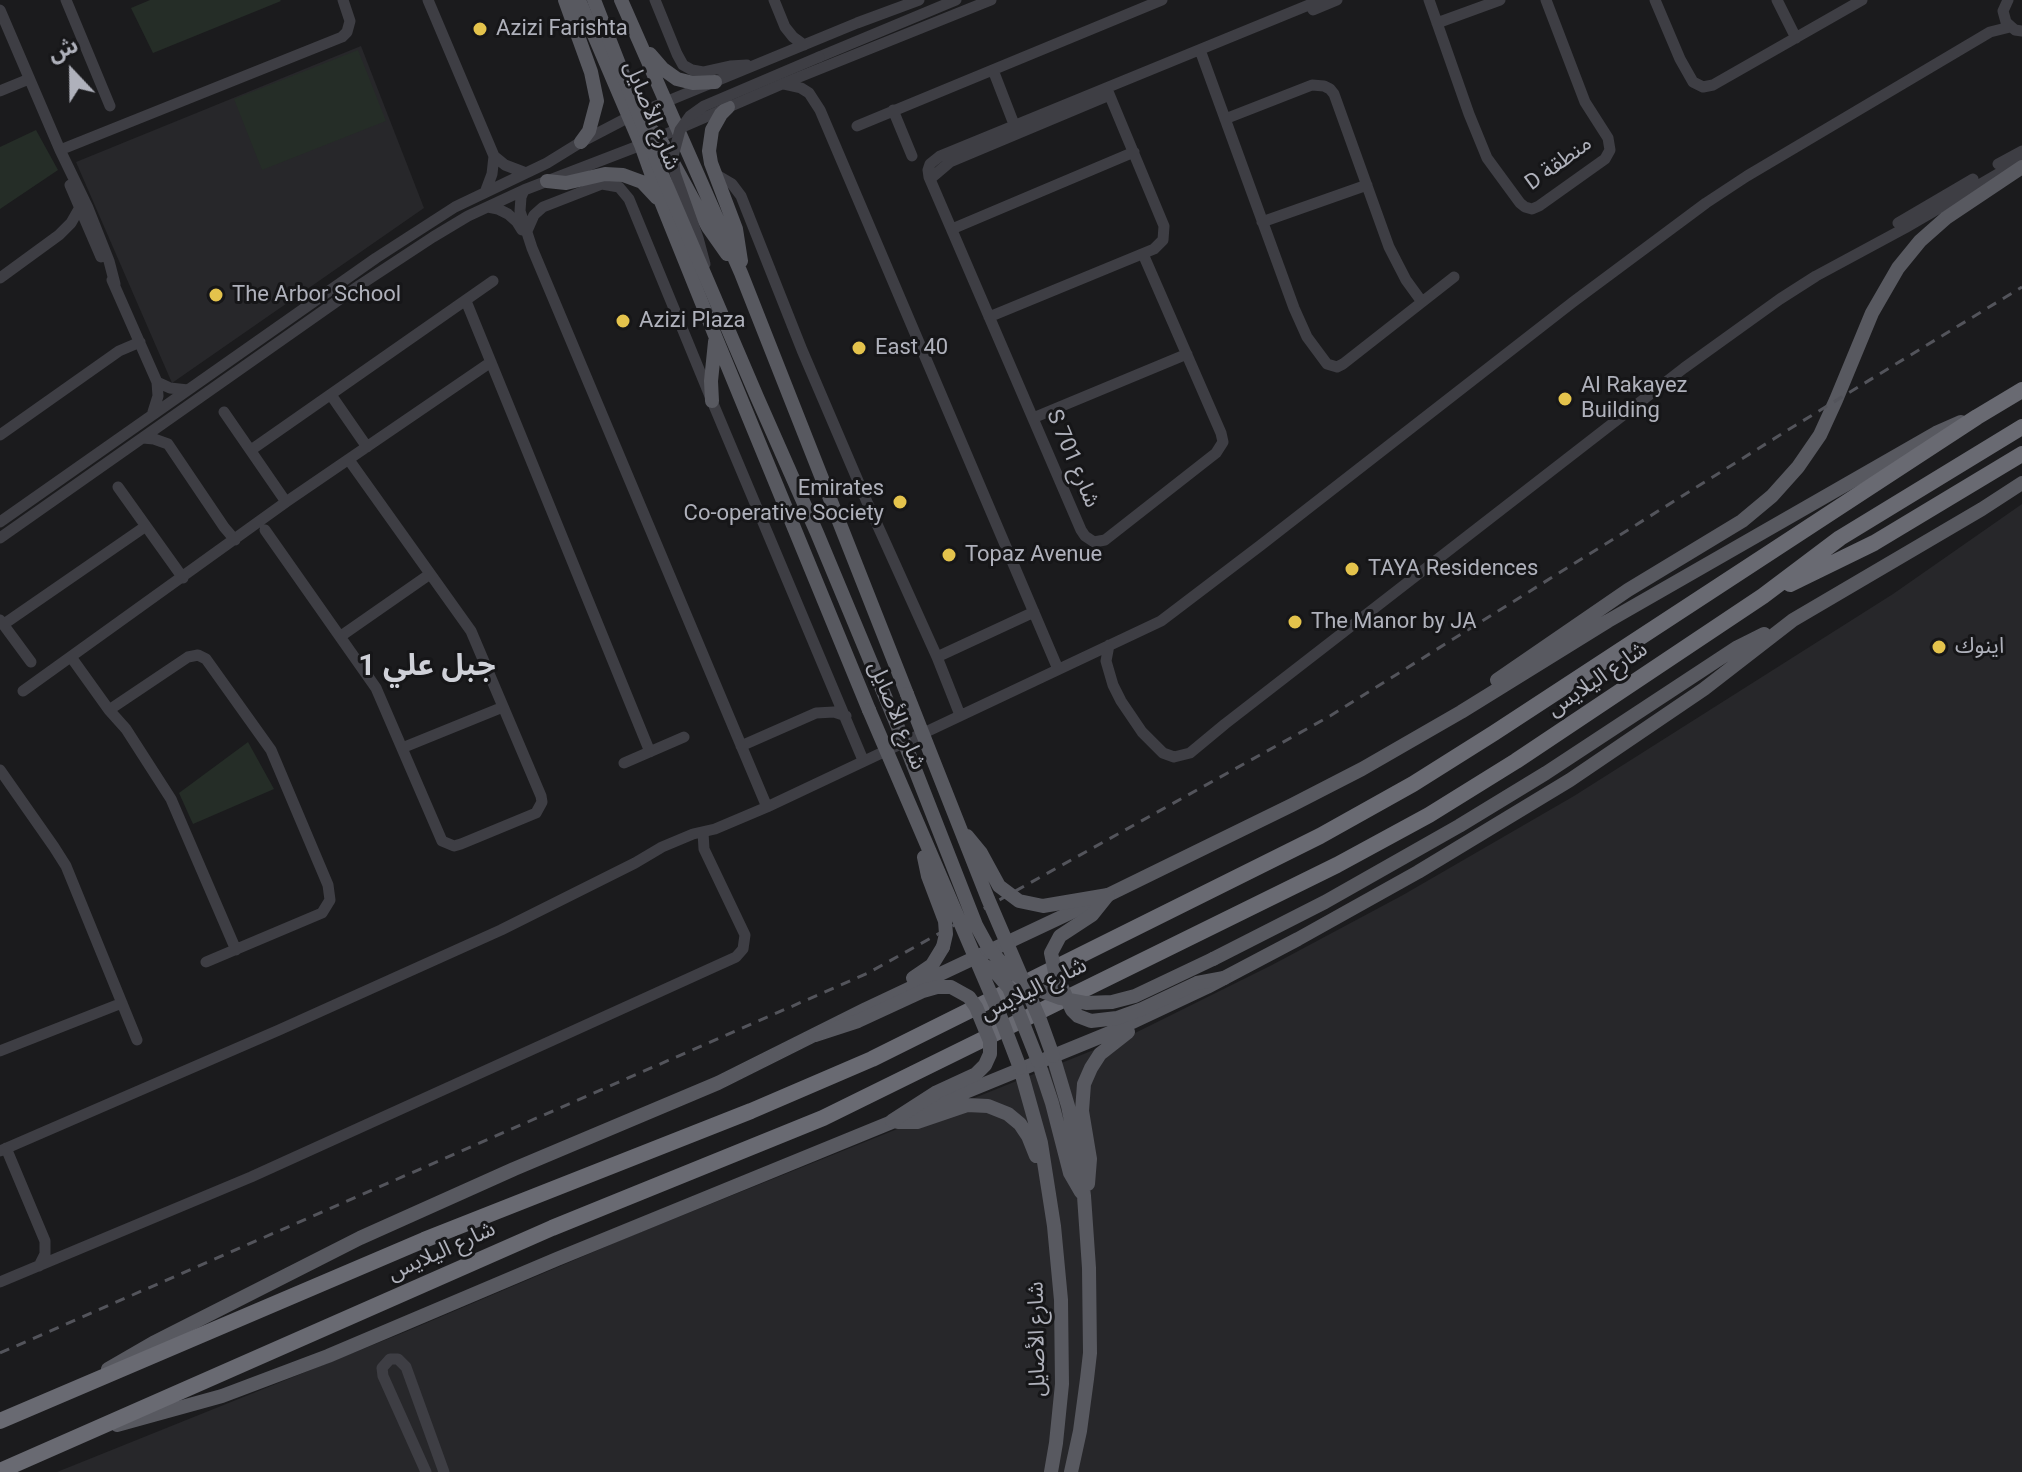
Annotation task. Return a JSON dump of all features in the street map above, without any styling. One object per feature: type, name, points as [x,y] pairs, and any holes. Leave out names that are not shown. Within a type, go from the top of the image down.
[{"type":"highway","name":"شارع اليلايس","points":[[0,1421],[424,1240],[736,1117],[872,1059],[1320,836],[1413,784],[1494,733],[2022,390]]},
{"type":"highway","name":"شارع اليلايس","points":[[0,1471],[539,1234],[823,1118],[1337,865],[1429,815],[1516,761],[1763,596],[1840,538],[2022,427]]},
{"type":"highway","points":[[1763,596],[1874,543],[2022,454]]},
{"type":"main road","points":[[565,0],[591,72],[597,101],[589,131],[581,142]]},
{"type":"main road","name":"شارع الأصايل","points":[[579,0],[641,145],[716,338],[869,710],[1020,1068],[1034,1114],[1047,1178],[1059,1275],[1063,1354],[1060,1413],[1051,1472]]},
{"type":"main road","points":[[594,0],[663,177],[876,673],[976,925],[996,957],[1025,983],[1073,1001],[1099,1003],[1135,996],[1311,909],[1459,826],[1621,725],[1736,648],[1753,638],[1780,629]]},
{"type":"main road","name":"شارع الأصايل","points":[[621,0],[741,273],[960,830],[1053,1056],[1068,1106],[1084,1196],[1089,1268],[1090,1353],[1071,1472]]},
{"type":"main road","points":[[639,40],[663,69],[677,79],[693,83],[715,82]]},
{"type":"main road","points":[[728,107],[716,121],[709,139],[709,151],[736,229],[741,251],[741,273]]},
{"type":"main road","points":[[629,117],[647,126],[659,137],[712,234],[741,273]]},
{"type":"main road","points":[[1461,712],[1501,676],[1628,590],[1734,526],[1772,496],[1798,467],[1820,435],[1872,313],[1898,268],[1920,241],[1946,218],[2022,167]]},
{"type":"main road","points":[[547,181],[566,183],[605,174],[629,176],[652,190],[662,204]]},
{"type":"main road","points":[[712,401],[716,338]]},
{"type":"main road","points":[[76,1389],[153,1343],[360,1238],[751,1068],[866,1009],[1108,895],[1362,769],[1608,621],[1822,498],[1936,433],[1977,417]]},
{"type":"main road","points":[[93,1432],[172,1411],[275,1377],[1053,1056],[1224,978],[1406,879],[1570,780],[1704,689],[1808,610],[2022,483]]},
{"type":"main road","points":[[960,830],[981,853],[999,886],[1019,901],[1043,906],[1108,895]]},
{"type":"main road","points":[[866,1009],[885,993],[927,969],[943,947],[945,921],[926,866],[922,836]]},
{"type":"main road","points":[[1108,895],[1092,915],[1060,936],[1051,953],[1055,972],[1069,1005],[1078,1016],[1091,1021],[1117,1018],[1197,983],[1224,978]]},
{"type":"main road","points":[[974,958],[990,968],[1009,988],[1038,1061],[1070,1173],[1084,1196]]},
{"type":"main road","points":[[815,1035],[858,1021],[937,987],[951,987],[969,997],[990,1041],[990,1054],[985,1065],[976,1074],[922,1101],[892,1121]]},
{"type":"main road","points":[[1084,1196],[1090,1168],[1082,1102],[1087,1076],[1106,1048],[1160,1009]]},
{"type":"main road","points":[[892,1121],[917,1122],[967,1105],[995,1107],[1014,1118],[1024,1129],[1047,1178]]},
{"type":"street","points":[[66,0],[110,106]]},
{"type":"street","points":[[60,150],[342,37],[350,21],[343,0]]},
{"type":"street","points":[[428,0],[494,156],[505,165],[526,173]]},
{"type":"street","points":[[655,0],[678,58],[687,68],[703,72],[755,65]]},
{"type":"street","points":[[774,0],[785,27],[804,45]]},
{"type":"street","points":[[0,522],[376,258],[455,207],[526,173],[629,117],[919,0]]},
{"type":"street","points":[[707,279],[701,248],[675,173],[673,156],[680,130],[690,116],[704,106],[956,0]]},
{"type":"street","points":[[0,538],[360,285],[486,207],[991,0]]},
{"type":"street","points":[[857,126],[1162,0]]},
{"type":"street","points":[[1201,53],[1304,3],[1321,0]]},
{"type":"street","points":[[993,70],[1016,130],[1337,0]]},
{"type":"street","name":"D منطقة","points":[[1429,0],[1487,158],[1527,208],[1536,208],[1605,159],[1610,146],[1585,102],[1546,0]]},
{"type":"street","points":[[1437,23],[1500,0]]},
{"type":"street","points":[[1655,0],[1680,59],[1693,82],[1703,87],[1713,85],[1862,0]]},
{"type":"street","points":[[1777,0],[1796,38]]},
{"type":"street","points":[[39,1266],[45,1254],[45,1241],[3,1150],[501,930],[662,847],[767,807],[1173,614],[1561,311],[1706,203],[1990,32],[2012,25],[2004,7],[2008,0]]},
{"type":"street","points":[[0,10],[88,208],[115,284]]},
{"type":"street","points":[[782,54],[786,41],[785,27]]},
{"type":"street","points":[[1201,53],[1299,323],[1324,362],[1337,367],[1343,364],[1454,277]]},
{"type":"street","points":[[0,91],[29,79]]},
{"type":"street","points":[[782,84],[809,93],[820,110],[1058,669]]},
{"type":"street","points":[[1225,119],[1312,85],[1324,86],[1334,94],[1389,247],[1406,280],[1422,302]]},
{"type":"street","points":[[989,317],[1159,245],[1165,233],[1164,226],[1109,92]]},
{"type":"street","points":[[893,110],[912,156]]},
{"type":"street","name":"S 701 شارع","points":[[1016,130],[934,159],[928,170],[1083,533],[1094,542],[1105,540],[1221,446],[1222,436],[1143,254]]},
{"type":"street","points":[[60,150],[79,209],[157,382],[157,403],[151,414]]},
{"type":"street","points":[[1852,257],[1865,243],[2022,151]]},
{"type":"street","points":[[952,229],[1134,152]]},
{"type":"street","points":[[486,190],[494,156]]},
{"type":"street","points":[[1109,645],[1107,667],[1121,701],[1142,732],[1163,753],[1174,757],[1190,753],[1684,368],[1780,299],[2022,160]]},
{"type":"street","points":[[715,174],[732,184],[741,196],[802,350],[960,715]]},
{"type":"street","points":[[527,231],[534,215],[543,207],[602,184],[619,187],[629,199],[863,760]]},
{"type":"street","points":[[1262,222],[1367,185]]},
{"type":"street","points":[[524,190],[520,211],[532,248],[767,807]]},
{"type":"street","points":[[486,207],[513,217],[532,248]]},
{"type":"street","points":[[0,278],[59,235],[79,209]]},
{"type":"street","points":[[59,235],[76,233],[92,238]]},
{"type":"street","points":[[251,450],[493,281]]},
{"type":"street","points":[[466,301],[650,752]]},
{"type":"street","points":[[0,435],[119,351],[140,342]]},
{"type":"street","points":[[1033,418],[1187,354]]},
{"type":"street","points":[[23,691],[286,502],[491,362]]},
{"type":"street","points":[[157,382],[170,388],[188,390]]},
{"type":"street","points":[[331,395],[367,447]]},
{"type":"street","points":[[224,412],[286,502]]},
{"type":"street","points":[[168,444],[171,417]]},
{"type":"street","points":[[143,438],[168,444],[235,540]]},
{"type":"street","points":[[265,530],[376,688],[438,835],[448,844],[461,844],[536,813],[542,802],[541,796],[471,631],[349,460]]},
{"type":"street","points":[[118,487],[183,578]]},
{"type":"street","points":[[31,662],[2,622],[146,526]]},
{"type":"street","points":[[341,636],[430,574]]},
{"type":"street","points":[[937,657],[1034,612]]},
{"type":"street","points":[[109,710],[188,657],[198,655],[206,659],[271,750],[328,885],[330,900],[322,913],[206,962]]},
{"type":"street","points":[[71,657],[126,729],[175,805],[236,950]]},
{"type":"street","points":[[816,713],[834,688]]},
{"type":"street","points":[[402,748],[503,707]]},
{"type":"street","points":[[741,746],[816,713],[834,712],[846,716]]},
{"type":"street","points":[[624,763],[684,737]]},
{"type":"street","points":[[0,770],[66,866],[137,1040]]},
{"type":"street","points":[[0,1282],[251,1177],[736,957],[743,949],[745,935],[704,849],[703,832]]},
{"type":"street","points":[[0,1051],[122,1003]]},
{"type":"street","points":[[45,1241],[65,1256]]},
{"type":"street","points":[[426,1472],[383,1376],[382,1368],[390,1359],[398,1359],[406,1367],[444,1472]]},
{"type":"shaded area","points":[[150,0],[281,1],[153,53],[131,8]]},
{"type":"shaded area","name":"The Arbor School","points":[[361,46],[424,208],[172,383],[76,162]]},
{"type":"shaded area","points":[[358,50],[386,121],[262,170],[234,99]]},
{"type":"shaded area","points":[[36,130],[58,170],[0,209],[0,147]]},
{"type":"shaded area","points":[[2022,504],[2022,1472],[57,1472],[1131,1035],[1403,895],[1574,796],[1893,594]]},
{"type":"shaded area","points":[[248,742],[274,789],[193,824],[179,793]]},
{"type":"railway","points":[[0,1353],[868,973],[1330,716],[2022,287]]},
{"type":"place","name":"Azizi Farishta","points":[[480,29]]},
{"type":"place","name":"The Arbor School","points":[[216,295]]},
{"type":"place","name":"Azizi Plaza","points":[[623,321]]},
{"type":"place","name":"East 40","points":[[859,348]]},
{"type":"place","name":"Al Rakayez Building","points":[[1565,399]]},
{"type":"place","name":"Emirates Co-operative Society","points":[[900,502]]},
{"type":"place","name":"Topaz Avenue","points":[[949,555]]},
{"type":"place","name":"TAYA Residences","points":[[1352,569]]},
{"type":"place","name":"The Manor by JA","points":[[1295,622]]},
{"type":"place","name":"اينوك","points":[[1939,647]]},
{"type":"district","name":"جبل علي 1","points":[[427,667]]}]
